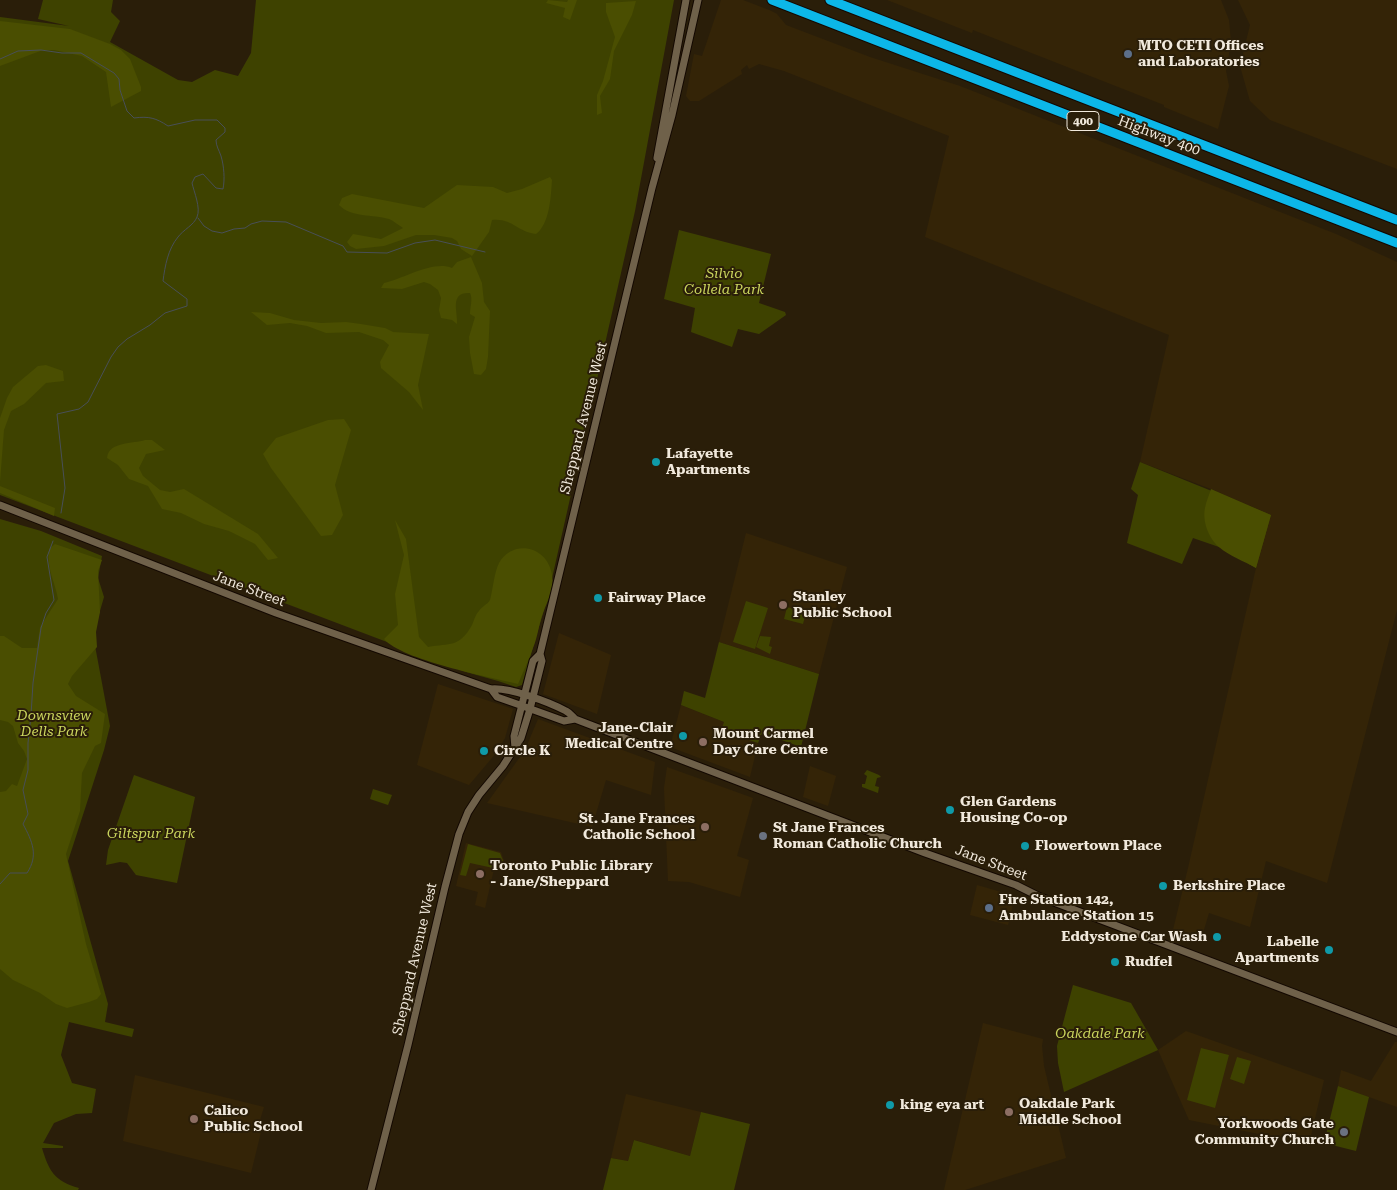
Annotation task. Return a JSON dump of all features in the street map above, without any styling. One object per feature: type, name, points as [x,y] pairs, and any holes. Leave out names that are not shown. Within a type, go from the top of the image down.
[{"type":"highway","name":"Highway 400","points":[[772,0],[1397,243]]},
{"type":"highway","name":"Highway 400","points":[[830,0],[1397,220]]},
{"type":"main road","name":"Sheppard Avenue West","points":[[652,188],[686,0]]},
{"type":"main road","name":"Sheppard Avenue West","points":[[370,1190],[408,1045],[445,887],[460,834],[468,812],[479,795],[515,749],[521,738],[530,709],[542,661],[540,654],[652,188],[672,115],[698,0]]},
{"type":"main road","name":"Jane Street","points":[[0,505],[276,613],[491,688],[501,688],[533,698],[568,712],[575,719],[925,853],[1016,885],[1038,896],[1397,1032]]},
{"type":"main road","name":"Sheppard Avenue West","points":[[515,749],[514,736],[533,661],[540,654]]},
{"type":"main road","name":"Jane Street","points":[[491,688],[497,696],[530,709],[564,721],[575,719]]},
{"type":"shaded area","points":[[721,0],[743,0],[769,10],[777,14],[786,25],[870,57],[960,86],[1336,234],[1397,262],[1397,610],[1327,883],[1266,861],[1250,927],[1209,913],[1200,943],[1172,934],[1256,568],[1271,515],[1211,489],[1140,462],[1169,335],[925,237],[949,136],[784,71],[759,64],[749,69],[747,65],[741,70],[742,74],[699,101],[690,101],[686,96],[694,54],[702,56]]},
{"type":"shaded area","points":[[887,0],[1221,0],[1229,20],[1231,42],[1226,71],[1229,86],[1218,129],[1164,107],[1164,105],[973,30],[972,33]]},
{"type":"shaded area","points":[[1238,0],[1397,0],[1397,169],[1270,120],[1250,101],[1240,66],[1250,25]]},
{"type":"shaded area","name":"Stanley Public School","points":[[746,533],[847,567],[819,674],[719,642]]},
{"type":"shaded area","points":[[559,633],[611,655],[597,714],[543,694]]},
{"type":"shaded area","points":[[438,684],[513,709],[505,738],[497,752],[469,785],[417,765]]},
{"type":"shaded area","points":[[681,705],[724,722],[722,731],[758,743],[750,777],[670,747]]},
{"type":"shaded area","points":[[538,719],[655,762],[651,795],[606,780],[592,827],[487,803],[525,750]]},
{"type":"shaded area","points":[[810,766],[836,776],[828,806],[803,797]]},
{"type":"shaded area","name":"St. Jane Frances Catholic School","points":[[667,767],[753,798],[737,856],[749,860],[740,897],[689,882],[668,881],[664,788]]},
{"type":"shaded area","points":[[466,843],[501,852],[505,864],[494,869],[485,908],[475,905],[478,892],[456,886]]},
{"type":"shaded area","points":[[977,885],[1015,896],[1008,925],[970,915]]},
{"type":"shaded area","name":"Oakdale Park Middle School","points":[[983,1023],[1043,1039],[1044,1066],[1066,1158],[965,1190],[944,1190]]},
{"type":"shaded area","points":[[1186,1031],[1324,1080],[1309,1144],[1189,1120],[1158,1050]]},
{"type":"shaded area","points":[[1395,1042],[1397,1042],[1397,1107],[1338,1086],[1341,1070],[1371,1081]]},
{"type":"shaded area","name":"Calico Public School","points":[[135,1075],[264,1107],[257,1130],[261,1132],[251,1173],[123,1141]]},
{"type":"shaded area","points":[[626,1094],[701,1112],[690,1156],[634,1140],[628,1161],[611,1158]]},
{"type":"green space","points":[[43,0],[113,0],[111,12],[120,21],[110,42],[178,80],[192,82],[215,70],[238,76],[251,53],[256,0],[674,0],[635,211],[548,596],[522,685],[516,687],[466,672],[0,495],[0,17],[69,26],[38,19]]},
{"type":"green space","points":[[548,0],[567,2],[568,0],[577,0],[570,20],[563,17],[565,8],[546,3]]},
{"type":"green space","points":[[636,1],[632,15],[614,51],[610,79],[600,96],[602,113],[597,115],[597,95],[603,81],[615,37],[606,12],[606,3]]},
{"type":"green space","points":[[0,21],[70,29],[110,44],[121,50],[130,59],[141,91],[111,107],[106,72],[82,56],[54,50],[43,50],[0,66]]},
{"type":"green space","points":[[550,177],[552,180],[549,209],[541,229],[536,234],[530,233],[505,221],[492,220],[489,232],[472,256],[461,249],[457,241],[452,238],[434,235],[416,235],[384,246],[356,249],[347,242],[353,234],[381,239],[403,228],[389,219],[356,214],[339,205],[342,198],[352,194],[424,208],[457,185],[493,187],[507,193]]},
{"type":"green space","name":"Silvio Collela Park","points":[[679,230],[771,254],[759,303],[785,312],[786,315],[759,334],[738,329],[732,347],[691,332],[695,308],[664,299]]},
{"type":"green space","points":[[471,257],[482,283],[484,302],[490,311],[488,357],[486,369],[481,375],[474,374],[470,353],[469,337],[475,317],[470,314],[470,293],[463,294],[457,299],[457,324],[452,320],[441,318],[439,310],[441,298],[438,290],[430,284],[424,282],[402,289],[381,288],[384,283],[427,268],[444,266],[452,268],[457,262]]},
{"type":"green space","points":[[251,312],[270,313],[294,320],[321,323],[346,322],[385,328],[393,332],[429,334],[418,385],[423,410],[409,392],[381,368],[380,362],[389,345],[383,340],[359,332],[326,333],[307,326],[290,323],[267,325]]},
{"type":"green space","points":[[46,365],[63,371],[64,381],[46,383],[24,404],[11,411],[4,430],[0,482],[0,418],[7,398],[13,387],[38,366]]},
{"type":"green space","points":[[344,419],[351,430],[335,485],[343,515],[332,535],[321,536],[271,468],[263,454],[276,438],[328,420]]},
{"type":"green space","points":[[152,440],[165,450],[146,454],[139,468],[143,476],[160,490],[170,492],[184,489],[258,534],[278,558],[268,560],[255,544],[229,531],[204,524],[181,513],[162,509],[148,486],[129,479],[118,465],[107,458],[112,449],[117,446]]},
{"type":"green space","points":[[1140,462],[1271,515],[1256,568],[1219,547],[1193,538],[1182,564],[1127,543],[1138,495],[1131,489]]},
{"type":"green space","points":[[0,486],[55,508],[54,516],[0,493]]},
{"type":"green space","points":[[1211,489],[1271,515],[1256,568],[1223,550],[1215,544],[1209,535],[1204,513]]},
{"type":"green space","name":"Downsview Dells Park","points":[[0,519],[41,531],[102,556],[98,578],[104,597],[93,635],[110,726],[68,861],[108,1004],[105,1022],[134,1029],[132,1037],[69,1022],[61,1055],[72,1083],[96,1089],[92,1113],[76,1114],[54,1123],[43,1143],[63,1146],[63,1148],[42,1148],[47,1163],[54,1174],[64,1182],[79,1188],[78,1190],[0,1190]]},
{"type":"green space","points":[[395,520],[406,539],[419,637],[428,647],[453,643],[463,638],[478,613],[490,600],[497,567],[505,555],[521,548],[537,552],[544,558],[549,565],[552,575],[552,586],[534,645],[518,684],[427,661],[394,647],[384,639],[398,625],[395,594],[404,555]]},
{"type":"green space","points":[[55,544],[102,560],[98,571],[100,612],[96,632],[97,647],[72,676],[68,684],[76,696],[105,714],[101,743],[95,746],[82,773],[80,811],[66,854],[86,944],[101,994],[97,999],[67,1008],[56,1004],[40,993],[13,980],[0,969],[0,792],[6,791],[12,784],[17,786],[27,759],[18,743],[13,726],[8,722],[0,720],[0,636],[4,636],[22,648],[37,648],[40,627],[58,599],[48,556],[49,549]]},
{"type":"green space","points":[[746,601],[768,608],[755,649],[733,642]]},
{"type":"green space","points":[[787,607],[806,612],[803,624],[784,619]]},
{"type":"green space","points":[[760,636],[771,637],[769,646],[772,647],[770,654],[756,647]]},
{"type":"green space","points":[[719,642],[819,674],[801,747],[762,733],[758,743],[721,731],[724,722],[681,705],[684,691],[705,698]]},
{"type":"green space","points":[[867,770],[881,777],[877,778],[875,786],[879,787],[878,793],[862,787],[862,784],[865,784],[867,776],[864,774]]},
{"type":"green space","name":"Giltspur Park","points":[[134,775],[195,797],[177,883],[136,875],[127,863],[120,862],[106,865],[108,850]]},
{"type":"green space","points":[[373,789],[392,795],[388,805],[370,799]]},
{"type":"green space","points":[[468,844],[500,853],[504,863],[493,868],[470,863],[466,876],[460,875]]},
{"type":"green space","name":"Oakdale Park","points":[[1073,985],[1131,1003],[1158,1050],[1064,1092],[1058,1063],[1057,1046]]},
{"type":"green space","points":[[1201,1048],[1229,1055],[1215,1108],[1187,1100]]},
{"type":"green space","points":[[1237,1057],[1251,1061],[1244,1084],[1230,1079]]},
{"type":"green space","points":[[1338,1086],[1369,1097],[1356,1151],[1324,1143]]},
{"type":"green space","points":[[701,1112],[750,1124],[734,1190],[603,1190],[611,1158],[628,1161],[634,1140],[690,1156]]},
{"type":"waterway","points":[[0,59],[18,51],[41,50],[81,53],[114,73],[119,79],[120,90],[127,111],[134,118],[152,118],[168,126],[195,120],[217,120],[225,128],[225,132],[216,140],[222,160],[223,189],[216,188],[203,174],[195,177],[192,183],[198,205],[197,217],[180,234],[169,252],[166,264],[163,281],[187,299],[187,306],[165,313],[127,339],[111,357],[88,402],[79,409],[57,414],[65,488],[61,513]]},
{"type":"waterway","points":[[198,218],[204,226],[212,231],[222,233],[245,228],[262,221],[286,222],[343,246],[347,252],[387,253],[415,243],[435,240],[485,252]]},
{"type":"waterway","points":[[0,884],[10,873],[27,873],[33,860],[33,848],[23,824],[28,814],[23,790],[28,770],[28,743],[33,683],[41,628],[46,613],[54,600],[47,557],[53,541]]},
{"type":"place","name":"MTO CETI Offices and Laboratories","points":[[1128,54]]},
{"type":"place","name":"Lafayette Apartments","points":[[656,462]]},
{"type":"place","name":"Fairway Place","points":[[598,598]]},
{"type":"place","name":"Stanley Public School","points":[[783,605]]},
{"type":"place","name":"Jane-Clair Medical Centre","points":[[683,736]]},
{"type":"place","name":"Mount Carmel Day Care Centre","points":[[703,742]]},
{"type":"place","name":"Circle K","points":[[484,751]]},
{"type":"place","name":"Glen Gardens Housing Co-op","points":[[950,810]]},
{"type":"place","name":"St. Jane Frances Catholic School","points":[[705,827]]},
{"type":"place","name":"St Jane Frances Roman Catholic Church","points":[[763,836]]},
{"type":"place","name":"Flowertown Place","points":[[1025,846]]},
{"type":"place","name":"Toronto Public Library - Jane/Sheppard","points":[[480,874]]},
{"type":"place","name":"Berkshire Place","points":[[1163,886]]},
{"type":"place","name":"Fire Station 142, Ambulance Station 15","points":[[989,908]]},
{"type":"place","name":"Eddystone Car Wash","points":[[1217,937]]},
{"type":"place","name":"Labelle Apartments","points":[[1329,950]]},
{"type":"place","name":"Rudfel","points":[[1115,962]]},
{"type":"place","name":"king eya art","points":[[890,1105]]},
{"type":"place","name":"Oakdale Park Middle School","points":[[1009,1112]]},
{"type":"place","name":"Calico Public School","points":[[194,1119]]},
{"type":"place","name":"Yorkwoods Gate Community Church","points":[[1344,1132]]}]
